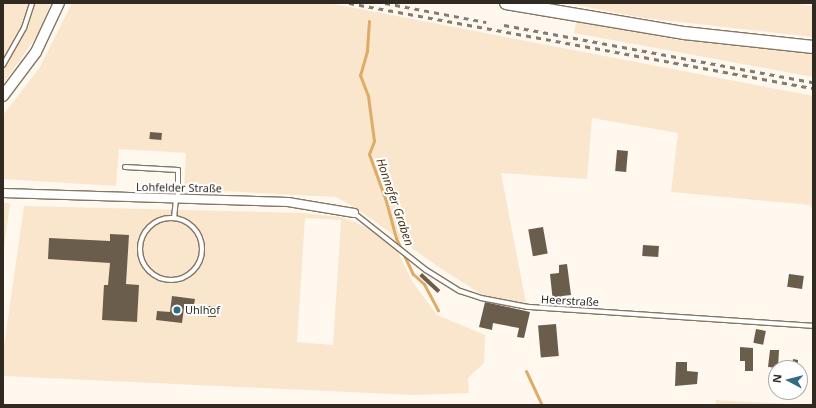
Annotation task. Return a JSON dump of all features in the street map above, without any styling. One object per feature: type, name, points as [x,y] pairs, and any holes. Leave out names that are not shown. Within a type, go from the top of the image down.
[{"type":"main road","points":[[506,3],[684,33],[813,47]]},
{"type":"street","points":[[3,96],[31,60],[59,3]]},
{"type":"street","name":"Lohfelder Straße","points":[[3,193],[288,202],[354,214]]},
{"type":"lane","points":[[3,65],[24,28],[32,3]]},
{"type":"lane","points":[[125,167],[178,170],[177,199],[174,218]]},
{"type":"lane","name":"Heerstraße","points":[[354,214],[394,243],[426,270],[460,291],[528,307],[813,326]]},
{"type":"lane","points":[[174,218],[184,220],[199,234],[203,253],[194,271],[176,281],[156,277],[142,261],[141,240],[154,223],[174,218]]},
{"type":"shaded area","points":[[3,3],[51,3],[38,34],[3,84]]},
{"type":"shaded area","points":[[72,3],[329,3],[813,96],[813,212],[810,205],[671,192],[678,133],[592,118],[587,179],[501,173],[526,303],[486,297],[437,266],[356,208],[336,197],[184,189],[186,153],[119,149],[116,186],[3,179],[3,115],[40,67]]},
{"type":"shaded area","points":[[566,3],[789,3],[813,6],[813,37],[644,18]]},
{"type":"shaded area","points":[[576,21],[679,40],[813,54],[813,77],[574,33]]},
{"type":"shaded area","points":[[3,202],[10,204],[3,254]]},
{"type":"shaded area","points":[[24,206],[301,213],[342,217],[368,228],[398,252],[412,281],[437,315],[485,335],[484,363],[468,378],[469,393],[414,395],[3,376],[3,353]],"holes":[[[305,218],[341,220],[333,345],[297,342]]]},
{"type":"shaded area","points":[[716,400],[806,405],[715,405]]},
{"type":"building","points":[[150,132],[162,133],[161,140],[149,139]]},
{"type":"building","points":[[617,150],[628,151],[626,172],[615,171]]},
{"type":"building","points":[[543,227],[548,254],[533,256],[528,230]]},
{"type":"building","points":[[110,234],[129,235],[126,284],[139,285],[137,322],[102,320],[104,285],[108,285],[110,263],[48,259],[49,238],[110,241]]},
{"type":"building","points":[[643,245],[659,246],[658,257],[642,256]]},
{"type":"building","points":[[567,264],[571,295],[562,296],[563,301],[553,302],[550,274],[559,273],[559,265]]},
{"type":"building","points":[[422,273],[440,290],[438,293],[419,276]]},
{"type":"building","points":[[789,274],[804,276],[802,289],[787,287]]},
{"type":"building","name":"Uhlhof","points":[[172,296],[195,299],[193,310],[184,308],[182,323],[156,320],[157,311],[170,312]]},
{"type":"building","points":[[485,302],[530,312],[524,338],[517,337],[519,328],[493,323],[492,330],[479,327]]},
{"type":"building","points":[[208,306],[216,306],[216,317],[208,317]]},
{"type":"building","points":[[556,324],[559,356],[541,357],[538,326]]},
{"type":"building","points":[[756,329],[766,331],[763,345],[753,343]]},
{"type":"building","points":[[740,347],[753,348],[753,371],[745,371],[745,361],[740,361]]},
{"type":"building","points":[[770,350],[779,350],[778,360],[769,360]]},
{"type":"building","points":[[676,362],[687,362],[687,371],[698,372],[697,384],[675,386]]},
{"type":"waterway","name":"Honnefer Graben","points":[[369,21],[367,51],[360,75],[368,96],[374,141],[369,154],[386,201],[396,238],[413,274],[424,284],[438,310]]},
{"type":"waterway","name":"Honnefer Graben","points":[[526,371],[542,405]]},
{"type":"railway","points":[[349,3],[813,88]]},
{"type":"railway","points":[[385,3],[486,22]]},
{"type":"railway","points":[[504,25],[813,82]]},
{"type":"place","name":"Uhlhof","points":[[177,310]]}]
